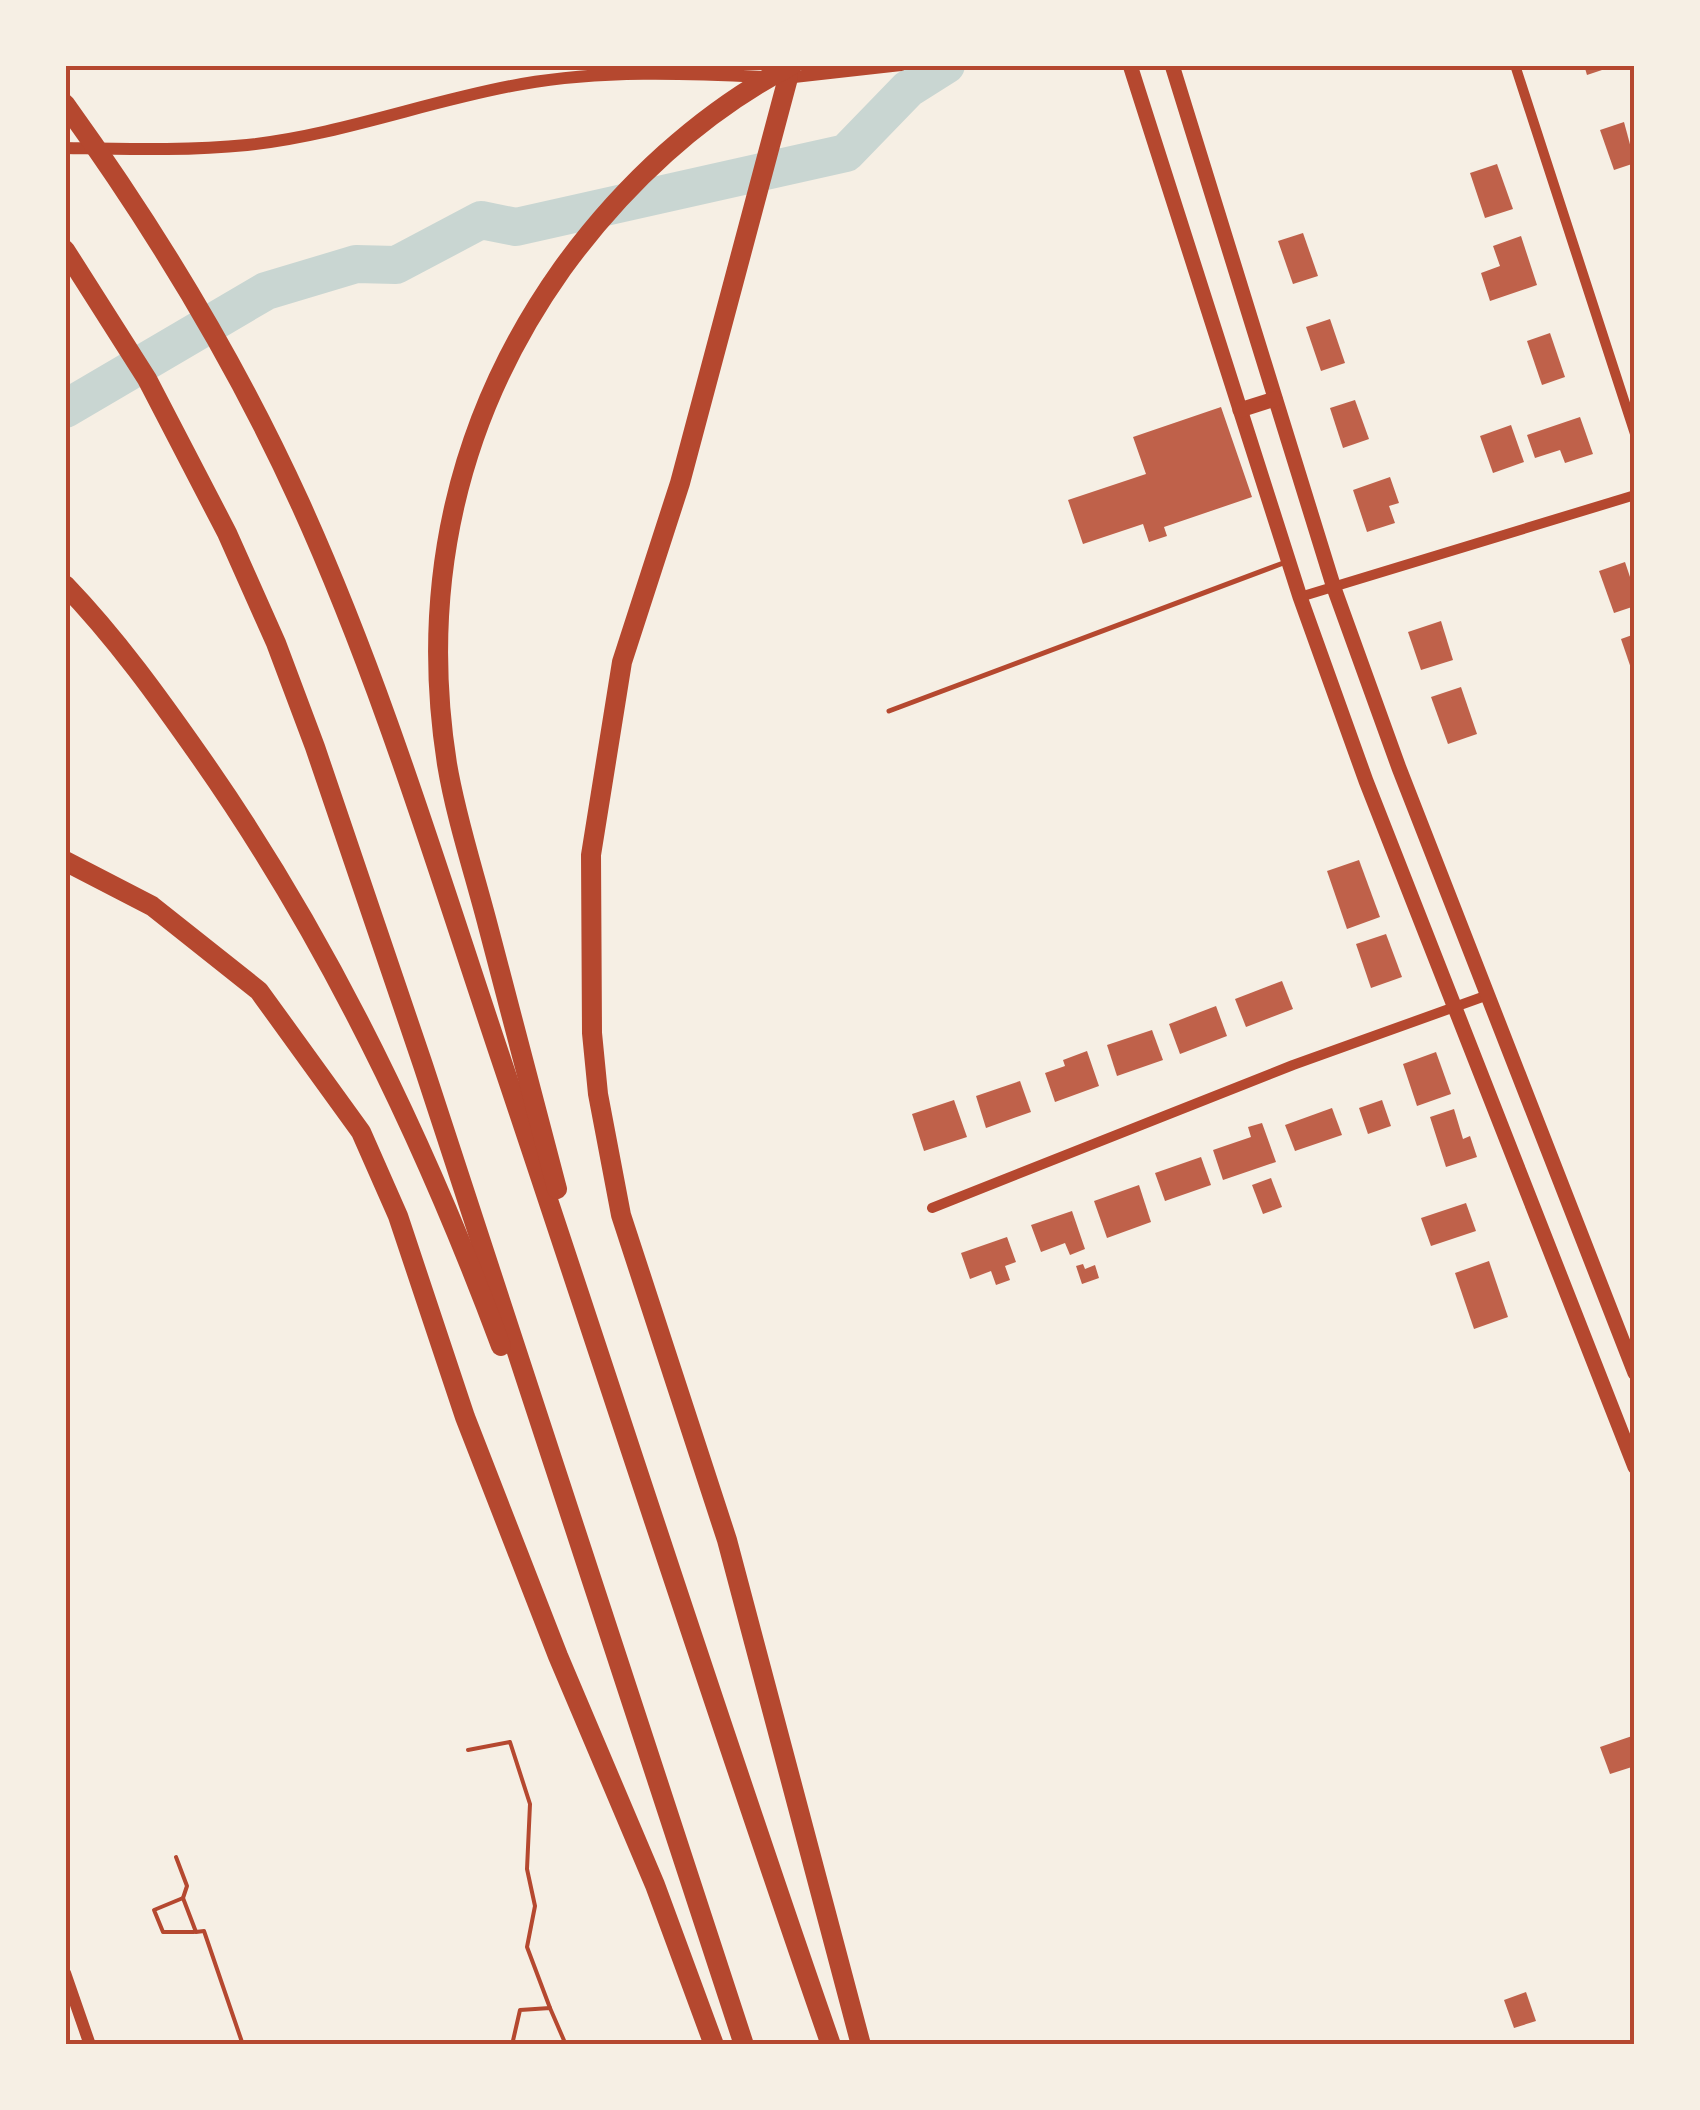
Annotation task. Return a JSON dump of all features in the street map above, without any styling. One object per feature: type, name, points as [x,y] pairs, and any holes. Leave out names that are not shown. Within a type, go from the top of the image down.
[{"type":"highway","points":[[790,72],[730,304],[622,662],[591,855],[592,1033],[598,1094],[621,1215],[727,1540],[860,2045]]},
{"type":"highway","points":[[632,1456],[518,1042],[448,766],[438,680],[438,606],[446,538],[461,472],[484,409],[546,293],[584,240],[670,150],[718,110],[790,72]]},
{"type":"highway","points":[[65,104],[172,264],[300,504],[388,728],[832,2045]]},
{"type":"highway","points":[[65,250],[147,379],[226,533],[276,643],[315,747],[744,2045]]},
{"type":"highway","points":[[72,591],[132,663],[233,803],[296,906],[385,1070],[451,1214],[623,1673]]},
{"type":"highway","points":[[65,861],[152,906],[260,991],[362,1132],[398,1216],[465,1418],[558,1656],[655,1885],[714,2045]]},
{"type":"main road","points":[[1130,65],[1288,561],[1366,781],[1630,1438],[1635,1467]]},
{"type":"main road","points":[[1172,65],[1334,588],[1399,768],[1635,1373]]},
{"type":"main road","points":[[1240,410],[1276,398]]},
{"type":"street","points":[[65,148],[152,150],[248,145],[332,130],[525,84],[633,74],[861,70],[901,65]]},
{"type":"street","points":[[1515,65],[1635,434]]},
{"type":"street","points":[[1300,597],[1635,495]]},
{"type":"street","points":[[932,1208],[1293,1065],[1488,995]]},
{"type":"street","points":[[65,1973],[90,2045]]},
{"type":"lane","points":[[889,711],[1288,561]]},
{"type":"path","points":[[468,1750],[510,1742],[530,1804],[527,1869],[535,1906],[526,1947],[566,2045]]},
{"type":"path","points":[[176,1858],[187,1886],[183,1898],[196,1932]]},
{"type":"path","points":[[183,1898],[154,1910],[164,1932],[204,1931],[243,2045]]},
{"type":"path","points":[[512,2045],[520,2010],[550,2008]]},
{"type":"building","points":[[1584,65],[1613,65],[1614,66],[1587,75]]},
{"type":"building","points":[[1624,122],[1635,163],[1614,170],[1600,130]]},
{"type":"building","points":[[1497,164],[1513,209],[1485,218],[1470,173]]},
{"type":"building","points":[[1303,233],[1318,276],[1293,284],[1278,241]]},
{"type":"building","points":[[1521,236],[1537,285],[1490,301],[1481,273],[1500,266],[1493,246]]},
{"type":"building","points":[[1330,319],[1345,363],[1321,371],[1306,327]]},
{"type":"building","points":[[1550,333],[1565,377],[1542,385],[1527,341]]},
{"type":"building","points":[[1355,400],[1369,439],[1343,448],[1330,408]]},
{"type":"building","points":[[1221,407],[1252,497],[1164,527],[1167,536],[1149,542],[1143,524],[1083,544],[1068,500],[1146,474],[1133,437]]},
{"type":"building","points":[[1580,417],[1593,454],[1565,463],[1560,450],[1535,458],[1527,435]]},
{"type":"building","points":[[1511,425],[1524,462],[1493,473],[1480,436]]},
{"type":"building","points":[[1390,477],[1399,503],[1389,506],[1395,523],[1367,532],[1353,490]]},
{"type":"building","points":[[1625,562],[1635,592],[1635,606],[1614,613],[1599,571]]},
{"type":"building","points":[[1441,621],[1453,660],[1421,670],[1408,632]]},
{"type":"building","points":[[1635,634],[1635,677],[1634,677],[1621,639]]},
{"type":"building","points":[[1461,687],[1477,734],[1448,744],[1431,697]]},
{"type":"building","points":[[1359,860],[1380,917],[1347,929],[1327,871]]},
{"type":"building","points":[[1386,934],[1402,977],[1371,988],[1356,944]]},
{"type":"building","points":[[1282,981],[1293,1009],[1246,1027],[1235,999]]},
{"type":"building","points":[[1216,1006],[1227,1036],[1180,1054],[1169,1024]]},
{"type":"building","points":[[1152,1030],[1163,1060],[1117,1076],[1107,1045]]},
{"type":"building","points":[[1087,1051],[1099,1086],[1055,1102],[1045,1073],[1065,1066],[1063,1060]]},
{"type":"building","points":[[1436,1052],[1451,1094],[1417,1106],[1403,1064]]},
{"type":"building","points":[[1020,1081],[1031,1112],[986,1128],[976,1096]]},
{"type":"building","points":[[954,1100],[967,1137],[924,1151],[912,1114]]},
{"type":"building","points":[[1382,1100],[1391,1126],[1368,1134],[1359,1108]]},
{"type":"building","points":[[1332,1108],[1342,1135],[1295,1151],[1285,1125]]},
{"type":"building","points":[[1454,1109],[1463,1139],[1470,1136],[1477,1157],[1446,1167],[1430,1117]]},
{"type":"building","points":[[1262,1123],[1276,1162],[1223,1180],[1213,1150],[1251,1137],[1248,1127]]},
{"type":"building","points":[[1201,1157],[1211,1185],[1165,1201],[1155,1173]]},
{"type":"building","points":[[1271,1178],[1282,1207],[1263,1214],[1252,1185]]},
{"type":"building","points":[[1139,1185],[1151,1222],[1107,1238],[1094,1201]]},
{"type":"building","points":[[1466,1203],[1476,1231],[1431,1246],[1421,1218]]},
{"type":"building","points":[[1072,1211],[1085,1249],[1070,1255],[1065,1243],[1041,1252],[1031,1225]]},
{"type":"building","points":[[1007,1237],[1016,1262],[1005,1266],[1010,1280],[996,1285],[991,1271],[970,1279],[961,1253]]},
{"type":"building","points":[[1489,1261],[1508,1317],[1474,1329],[1455,1273]]},
{"type":"building","points":[[1083,1264],[1085,1269],[1095,1265],[1099,1278],[1082,1284],[1076,1266]]},
{"type":"building","points":[[1635,1735],[1635,1766],[1610,1774],[1600,1747]]},
{"type":"building","points":[[1526,1992],[1536,2021],[1514,2028],[1504,2000]]},
{"type":"waterway","points":[[65,409],[266,291],[356,264],[396,265],[481,220],[516,227],[846,153],[908,89],[946,65]]}]
